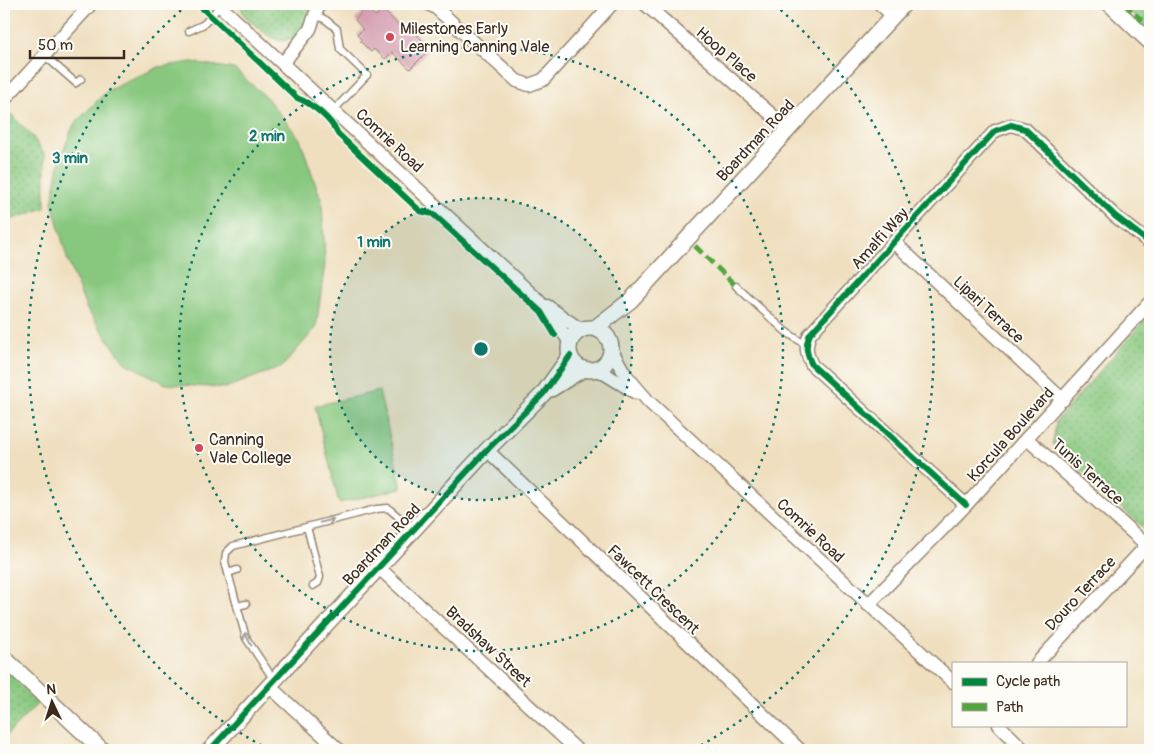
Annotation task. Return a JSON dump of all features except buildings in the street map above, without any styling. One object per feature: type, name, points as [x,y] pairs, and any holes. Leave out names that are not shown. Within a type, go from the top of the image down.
[{"type":"street","points":[[4,100],[91,4]]},
{"type":"street","points":[[429,4],[436,8],[517,81],[529,85],[543,80],[612,4]]},
{"type":"street","name":"Hoop Place","points":[[646,4],[788,129]]},
{"type":"street","points":[[880,4],[893,16]]},
{"type":"street","name":"Boardman Road","points":[[543,394],[607,361],[612,331],[632,300],[904,4]]},
{"type":"street","points":[[1110,4],[1150,42]]},
{"type":"street","name":"Comrie Road","points":[[219,5],[538,301],[570,349]]},
{"type":"street","points":[[283,63],[310,29],[317,9]]},
{"type":"street","name":"Amalfi Way","points":[[806,345],[810,334],[995,131],[1011,125],[1025,129],[1115,216],[1150,243]]},
{"type":"street","name":"Lipari Terrace","points":[[894,242],[1063,400]]},
{"type":"street","name":"Boardman Road","points":[[210,750],[487,450],[543,394],[570,349],[588,329],[632,300]]},
{"type":"street","name":"Comrie Road","points":[[538,301],[588,329]]},
{"type":"street","name":"Korcula Boulevard","points":[[868,605],[966,505],[1150,302]]},
{"type":"street","points":[[588,329],[607,336],[611,346]]},
{"type":"street","points":[[806,345],[807,356],[812,365],[966,505]]},
{"type":"street","name":"Comrie Road","points":[[611,346],[625,374],[648,401],[952,681]]},
{"type":"street","points":[[570,349],[573,361],[590,369]]},
{"type":"street","name":"Comrie Road","points":[[590,369],[648,401]]},
{"type":"street","name":"Tunis Terrace","points":[[1027,439],[1149,546]]},
{"type":"street","name":"Fawcett Crescent","points":[[487,450],[800,750]]},
{"type":"street","name":"Douro Terrace","points":[[1038,662],[1149,546]]},
{"type":"street","name":"Bradshaw Street","points":[[378,568],[577,750]]},
{"type":"street","points":[[4,658],[102,750]]},
{"type":"street","points":[[273,682],[339,750]]},
{"type":"street","points":[[1000,726],[1021,749]]},
{"type":"lane","points":[[189,31],[204,24],[219,5]]},
{"type":"lane","points":[[317,9],[337,29],[340,49],[367,74],[334,110]]},
{"type":"lane","points":[[44,54],[76,83],[80,79]]},
{"type":"lane","points":[[736,286],[785,331],[806,345]]},
{"type":"lane","points":[[273,682],[270,674],[246,638],[225,562],[226,553],[233,546],[376,509],[388,508],[396,512],[414,529]]},
{"type":"lane","points":[[307,526],[309,551],[320,577],[313,586]]},
{"type":"lane","points":[[228,572],[237,570]]},
{"type":"lane","points":[[237,606],[246,604]]},
{"type":"green space","points":[[240,4],[312,4],[299,32],[286,40],[278,40],[269,36],[244,15]]},
{"type":"green space","points":[[1122,4],[1150,4],[1150,31]]},
{"type":"green space","points":[[192,62],[234,69],[266,97],[300,139],[322,202],[325,263],[316,328],[282,367],[225,388],[166,384],[124,362],[86,308],[67,258],[52,202],[60,159],[74,124],[107,91],[159,67]]},
{"type":"green space","points":[[7,110],[33,137],[45,155],[45,208],[4,222],[4,114]]},
{"type":"green space","points":[[1150,314],[1150,534],[1053,444],[1056,421]]},
{"type":"green space","points":[[379,391],[402,488],[339,503],[315,406]]},
{"type":"green space","points":[[4,667],[40,701],[4,738]]},
{"type":"marked path","points":[[1124,4],[1150,28]]},
{"type":"marked path","points":[[695,246],[736,286]]},
{"type":"cycle path","points":[[198,4],[297,98],[321,113],[338,134],[420,211],[433,214],[541,312],[555,335]]},
{"type":"cycle path","points":[[966,505],[812,365],[807,349],[810,334],[995,131],[1011,125],[1025,129],[1115,216],[1150,243]]},
{"type":"cycle path","points":[[210,750],[487,450],[543,394],[570,356]]},
{"type":"place","name":"Milestones Early Learning Canning Vale","points":[[390,37]]},
{"type":"place","name":"Canning Vale College","points":[[199,448]]}]
